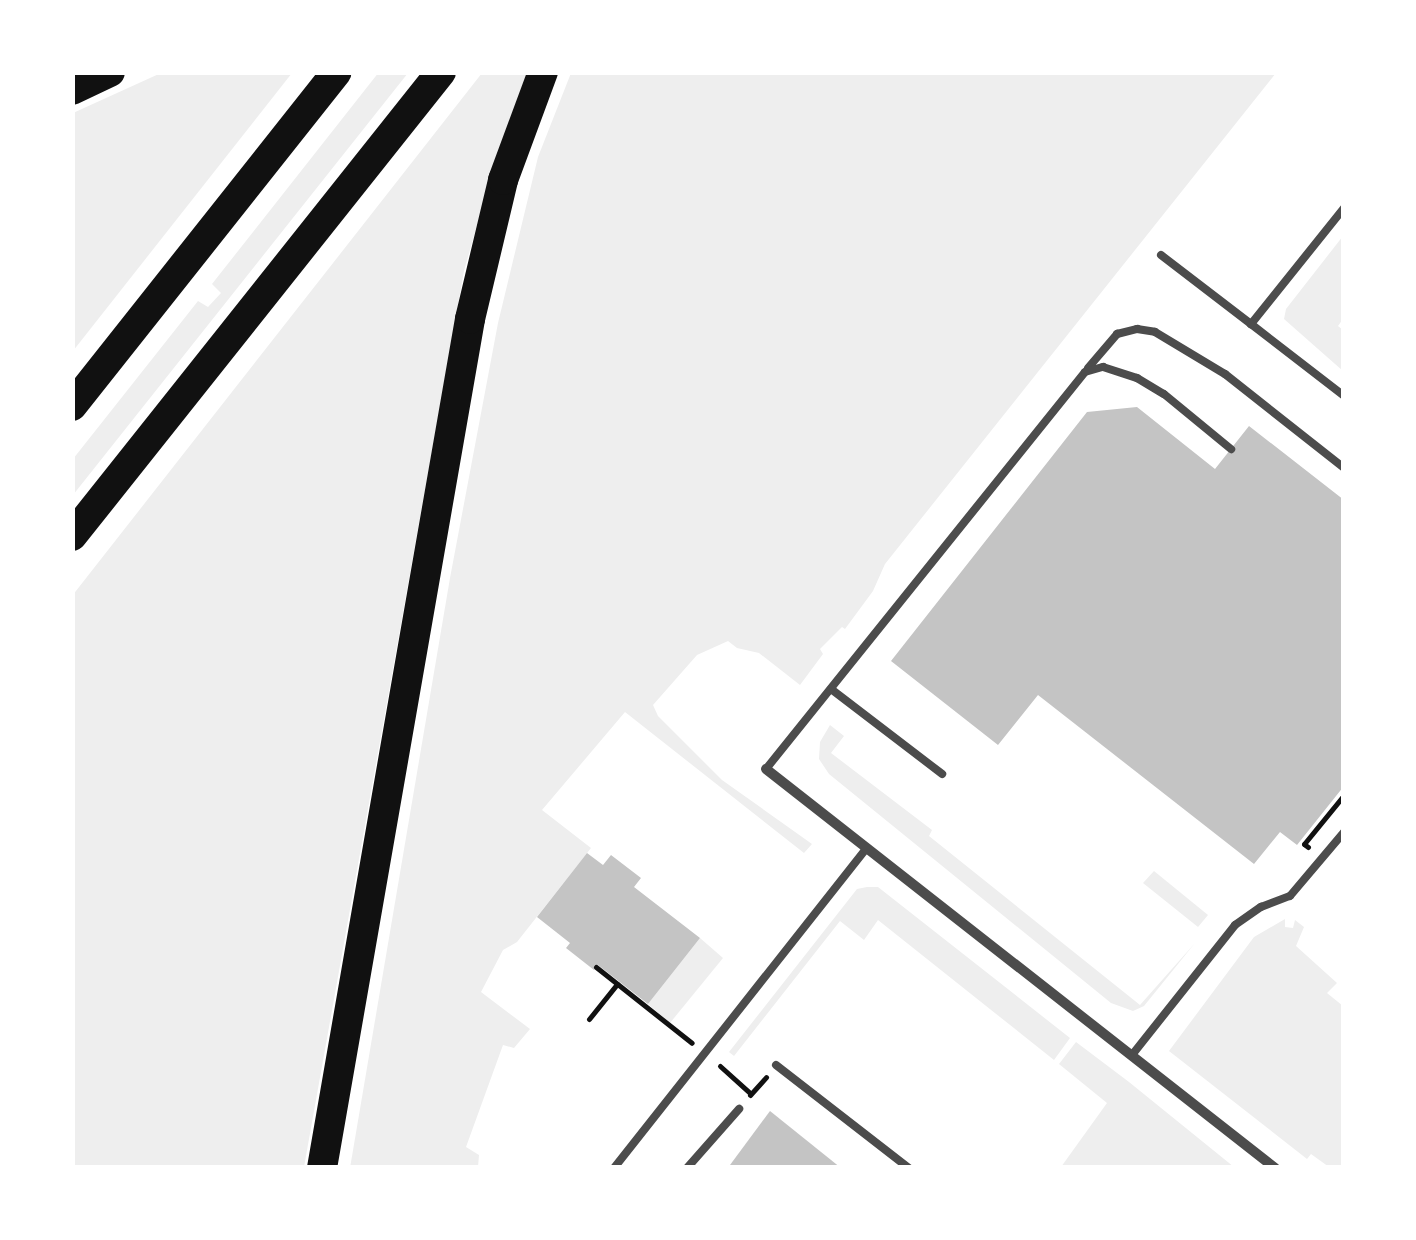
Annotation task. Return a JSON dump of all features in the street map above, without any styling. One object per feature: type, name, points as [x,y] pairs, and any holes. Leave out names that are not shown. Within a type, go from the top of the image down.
[{"type":"highway","points":[[72,90],[110,72]]},
{"type":"highway","points":[[72,406],[337,72]]},
{"type":"highway","points":[[72,536],[441,72]]},
{"type":"highway","points":[[322,1168],[473,301],[503,180],[544,72]]},
{"type":"street","points":[[766,769],[1275,1168]]},
{"type":"lane","points":[[1251,324],[1344,208]]},
{"type":"lane","points":[[1161,254],[1344,396]]},
{"type":"lane","points":[[766,769],[1117,334],[1156,332],[1226,374],[1344,468]]},
{"type":"lane","points":[[1085,372],[1103,367],[1137,378],[1164,394],[1231,448]]},
{"type":"lane","points":[[831,689],[942,774]]},
{"type":"lane","points":[[1132,1055],[1235,925],[1261,907],[1290,896],[1343,834]]},
{"type":"lane","points":[[614,1168],[867,848]]},
{"type":"lane","points":[[776,1064],[909,1168]]},
{"type":"lane","points":[[687,1168],[738,1109]]},
{"type":"path","points":[[1304,844],[1344,795]]},
{"type":"path","points":[[596,967],[690,1041]]},
{"type":"path","points":[[589,1020],[617,984]]},
{"type":"path","points":[[704,1053],[752,1094]]},
{"type":"path","points":[[738,1109],[776,1064]]},
{"type":"shaded area","points":[[379,72],[408,73],[73,495],[73,459],[198,301],[208,307],[221,293],[212,284]]},
{"type":"shaded area","points":[[161,73],[292,73],[73,351],[73,113]]},
{"type":"shaded area","points":[[482,73],[527,73],[498,151],[464,271],[304,1167],[73,1167],[72,596]]},
{"type":"shaded area","points":[[571,73],[1276,73],[885,564],[873,591],[845,629],[842,627],[820,649],[823,654],[800,685],[759,653],[737,648],[728,641],[697,655],[653,705],[658,716],[722,780],[812,844],[804,853],[625,712],[542,810],[591,848],[517,942],[503,950],[481,992],[530,1029],[514,1048],[503,1045],[466,1147],[479,1155],[478,1167],[350,1168],[450,578],[498,323],[538,157]]},
{"type":"shaded area","points":[[1343,236],[1343,319],[1338,326],[1343,330],[1343,371],[1284,319],[1286,309]]},
{"type":"shaded area","points":[[830,725],[844,736],[831,753],[932,830],[929,836],[1140,1005],[1195,943],[1144,1006],[1133,1011],[1111,1003],[829,774],[819,759],[820,742]]},
{"type":"shaded area","points":[[1154,871],[1208,915],[1198,927],[1143,883]]},
{"type":"shaded area","points":[[878,887],[1070,1038],[1054,1060],[878,920],[864,940],[840,921],[734,1056],[729,1052],[857,889]]},
{"type":"shaded area","points":[[1285,919],[1285,927],[1293,928],[1295,920],[1304,927],[1296,946],[1337,983],[1327,993],[1343,1006],[1343,1167],[1329,1167],[1311,1154],[1307,1159],[1169,1051],[1254,937]]},
{"type":"shaded area","points":[[700,938],[723,958],[670,1023],[648,1004]]},
{"type":"shaded area","points":[[1076,1042],[1234,1167],[1061,1167],[1107,1103],[1059,1064]]},
{"type":"building","points":[[1137,407],[1215,469],[1249,426],[1344,500],[1344,786],[1297,845],[1280,832],[1254,864],[1038,695],[998,745],[891,661],[1087,412]]},
{"type":"building","points":[[587,853],[603,865],[611,855],[641,878],[634,887],[700,938],[648,1004],[598,965],[594,970],[566,948],[570,943],[537,917]]},
{"type":"building","points":[[770,1111],[841,1168],[730,1165]]}]
